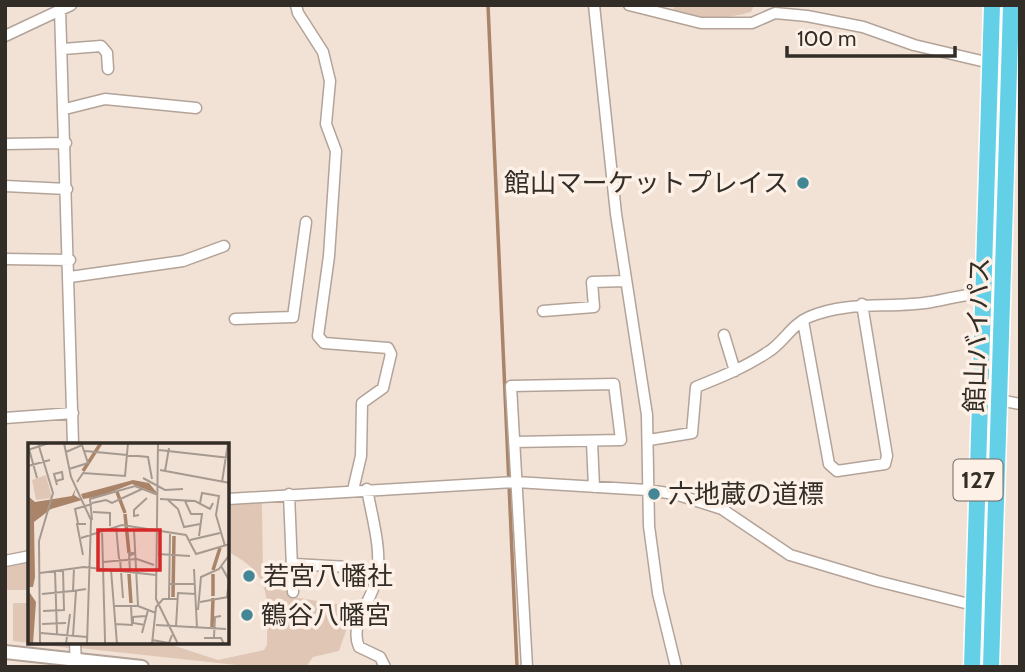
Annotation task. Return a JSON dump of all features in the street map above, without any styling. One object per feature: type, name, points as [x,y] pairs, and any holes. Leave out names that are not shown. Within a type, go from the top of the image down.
[{"type":"highway","name":"館山バイパス","points":[[972,667],[992,5]]},
{"type":"highway","name":"館山バイパス","points":[[991,667],[999,400],[1015,63],[1011,5]]},
{"type":"street","points":[[296,5],[298,13],[323,52],[330,81],[327,124],[336,150],[329,256],[318,336],[324,343],[387,348],[391,354],[383,388],[362,403],[361,456],[353,490]]},
{"type":"street","points":[[594,5],[626,281],[649,440],[647,489],[658,593],[676,667]]},
{"type":"street","points":[[629,5],[701,23],[752,23],[775,13],[807,16],[863,27],[914,45],[990,62],[1015,63]]},
{"type":"street","points":[[5,36],[66,7],[63,49],[73,443]]},
{"type":"street","points":[[63,49],[101,46],[107,53],[108,69]]},
{"type":"street","points":[[65,108],[105,99],[196,108]]},
{"type":"street","points":[[5,144],[66,142]]},
{"type":"street","points":[[5,187],[67,189]]},
{"type":"street","points":[[235,319],[293,317],[306,222]]},
{"type":"street","points":[[70,277],[183,261],[224,246]]},
{"type":"street","points":[[5,259],[69,260]]},
{"type":"street","points":[[543,311],[594,307],[592,282],[626,281]]},
{"type":"street","points":[[649,440],[692,433],[696,387],[735,371],[771,351],[803,321],[862,304],[930,302],[954,295],[984,293]]},
{"type":"street","points":[[803,321],[829,464],[837,471],[885,464],[887,456],[862,304]]},
{"type":"street","points":[[724,335],[735,371]]},
{"type":"street","points":[[514,442],[621,440],[614,384],[511,386],[514,442],[512,482],[527,667]]},
{"type":"street","points":[[999,400],[1020,404]]},
{"type":"street","points":[[5,418],[73,413]]},
{"type":"street","points":[[592,442],[594,488]]},
{"type":"street","points":[[229,499],[512,482],[647,489],[675,494],[722,509],[790,555],[877,582],[973,605]]},
{"type":"street","points":[[367,489],[378,566],[376,582],[358,625],[357,642],[359,647],[380,657],[385,667]]},
{"type":"street","points":[[289,494],[294,564],[293,592]]},
{"type":"street","points":[[5,561],[28,556]]},
{"type":"street","points":[[294,564],[348,567],[346,580]]},
{"type":"street","points":[[75,644],[76,663]]},
{"type":"street","points":[[5,652],[76,663],[142,667]]},
{"type":"shaded area","points":[[674,5],[754,5],[751,12],[712,18],[673,12]]},
{"type":"shaded area","points":[[258,500],[262,505],[263,573],[290,578],[290,594],[294,597],[347,606],[352,614],[339,651],[313,657],[306,667],[255,667],[79,648],[79,644],[169,644],[218,660],[264,650],[267,645],[265,590],[254,570],[229,553],[229,502]]},
{"type":"shaded area","points":[[28,560],[28,590],[5,590],[5,566]]},
{"type":"shaded area","points":[[13,603],[28,603],[28,643],[13,641]]},
{"type":"shaded area","points":[[37,644],[68,644],[69,648]]},
{"type":"waterway","points":[[488,5],[517,667]]},
{"type":"place","name":"館山マーケットプレイス","points":[[803,183]]},
{"type":"place","name":"六地蔵の道標","points":[[654,494]]},
{"type":"place","name":"若宮八幡社","points":[[249,576]]},
{"type":"place","name":"鶴谷八幡宮","points":[[247,615]]}]
